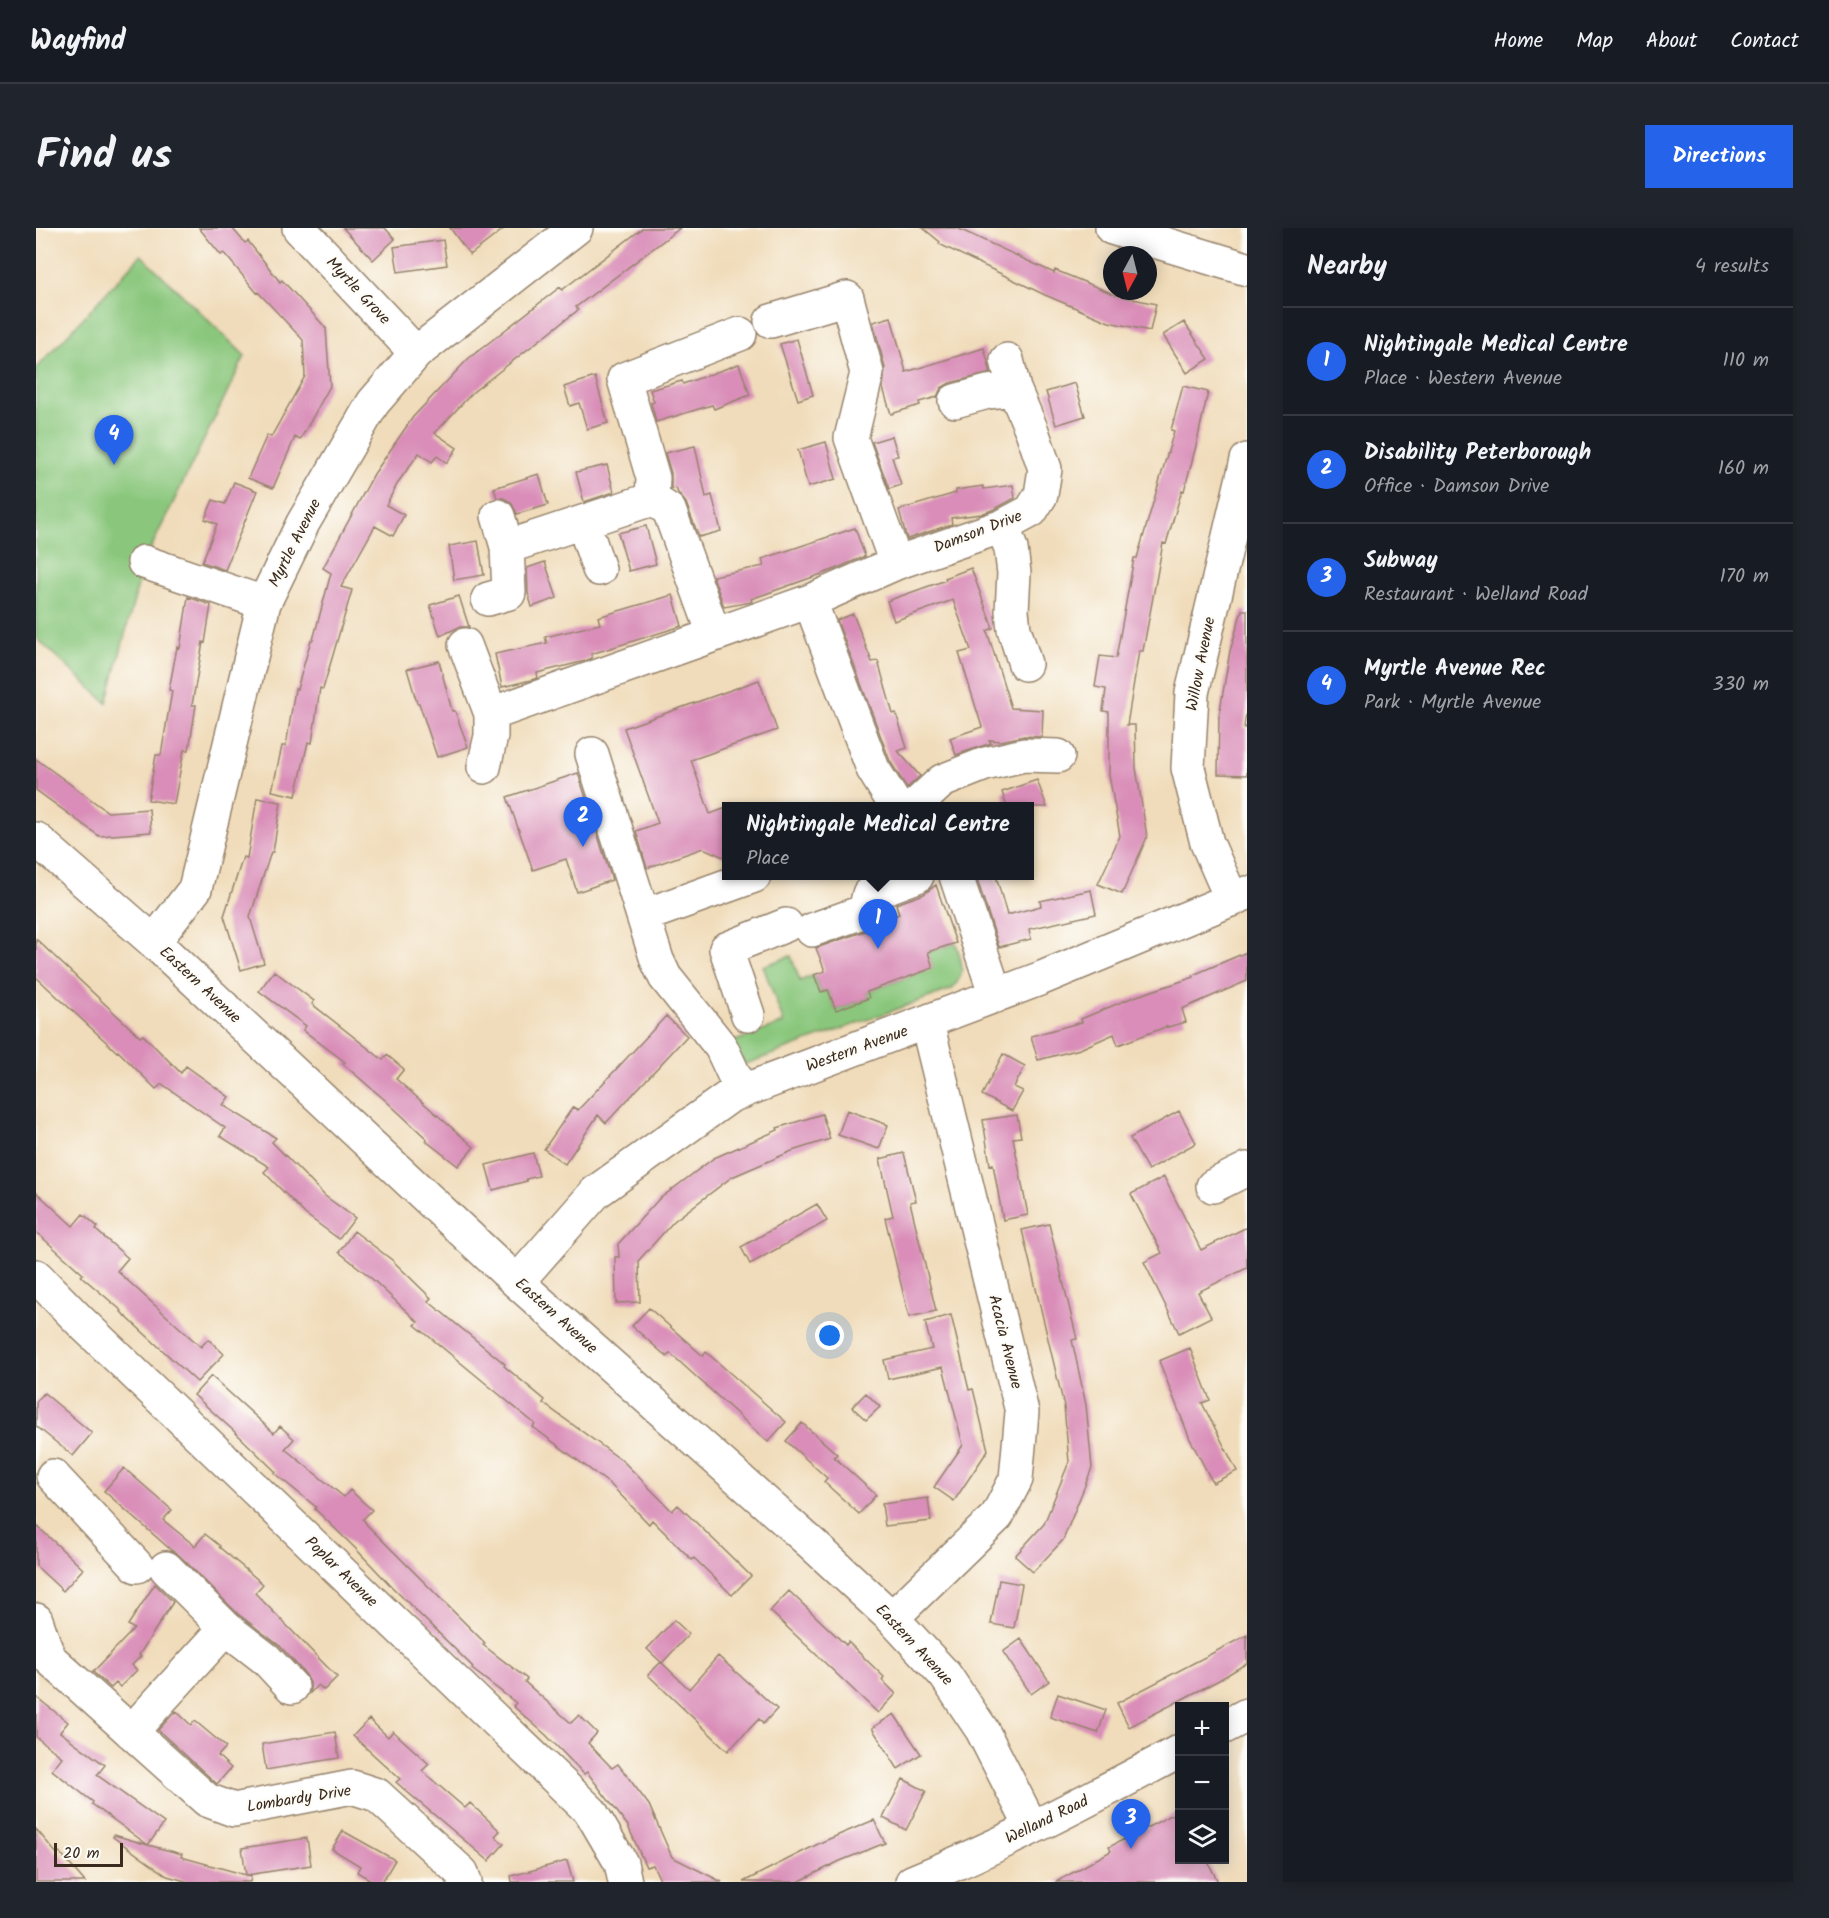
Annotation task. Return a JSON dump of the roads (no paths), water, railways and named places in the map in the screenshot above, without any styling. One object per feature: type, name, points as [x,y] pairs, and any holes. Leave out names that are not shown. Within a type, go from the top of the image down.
[{"type":"street","name":"Myrtle Grove","points":[[299,228],[416,353]]},
{"type":"street","name":"Myrtle Avenue","points":[[154,942],[195,889],[264,603],[303,523],[373,403],[416,353],[576,228]]},
{"type":"street","points":[[1112,228],[1247,269]]},
{"type":"street","points":[[771,321],[847,298],[867,373],[851,438],[896,563]]},
{"type":"street","points":[[652,499],[653,478],[624,379],[740,334]]},
{"type":"street","name":"Damson Drive","points":[[491,714],[810,601],[896,563],[1003,526],[1030,511],[1041,495],[1045,469],[1011,374],[988,392],[955,401]]},
{"type":"street","name":"Willow Avenue","points":[[1240,897],[1207,843],[1188,768],[1192,693],[1240,524],[1247,460]]},
{"type":"street","points":[[507,547],[652,499]]},
{"type":"street","points":[[652,499],[669,510],[714,634]]},
{"type":"street","points":[[488,599],[509,593],[507,547],[498,516]]},
{"type":"street","points":[[583,522],[599,569]]},
{"type":"street","points":[[1003,526],[1011,549],[1014,573],[1012,611],[1014,629],[1025,664]]},
{"type":"street","points":[[144,562],[264,603]]},
{"type":"street","points":[[810,601],[873,769],[893,802]]},
{"type":"street","points":[[465,645],[491,714],[491,736],[484,767]]},
{"type":"street","points":[[592,754],[657,960],[665,977],[721,1047],[742,1092]]},
{"type":"street","points":[[920,802],[942,781],[985,764],[1024,755],[1058,756]]},
{"type":"street","name":"Eastern Avenue","points":[[36,839],[154,942],[518,1282],[811,1542],[892,1618],[945,1675],[982,1730],[1032,1828]]},
{"type":"street","points":[[644,916],[743,880]]},
{"type":"street","points":[[748,1015],[726,949],[799,927],[865,911],[869,894],[906,880]]},
{"type":"street","points":[[957,880],[996,996]]},
{"type":"street","name":"Western Avenue","points":[[518,1282],[596,1192],[730,1096],[927,1023],[1240,897]]},
{"type":"street","name":"Acacia Avenue","points":[[892,1618],[997,1516],[1016,1479],[1022,1412],[927,1023]]},
{"type":"street","points":[[1213,1186],[1247,1169]]},
{"type":"street","name":"Poplar Avenue","points":[[36,1276],[81,1323],[591,1812],[621,1863],[625,1882]]},
{"type":"street","points":[[42,1477],[266,1659],[292,1687]]},
{"type":"street","name":"Lombardy Drive","points":[[36,1620],[49,1658],[207,1800],[234,1810],[352,1787],[377,1795],[462,1873],[465,1882]]},
{"type":"street","points":[[131,1732],[226,1628]]},
{"type":"street","points":[[1229,1724],[1247,1715]]},
{"type":"street","name":"Welland Road","points":[[912,1882],[950,1867],[1032,1828],[1175,1753]]},
{"type":"place","name":"Myrtle Avenue Rec","points":[[114,465]]},
{"type":"place","name":"Disability Peterborough","points":[[583,847]]},
{"type":"place","name":"Nightingale Medical Centre","points":[[878,949]]},
{"type":"place","name":"Subway","points":[[1131,1849]]}]
